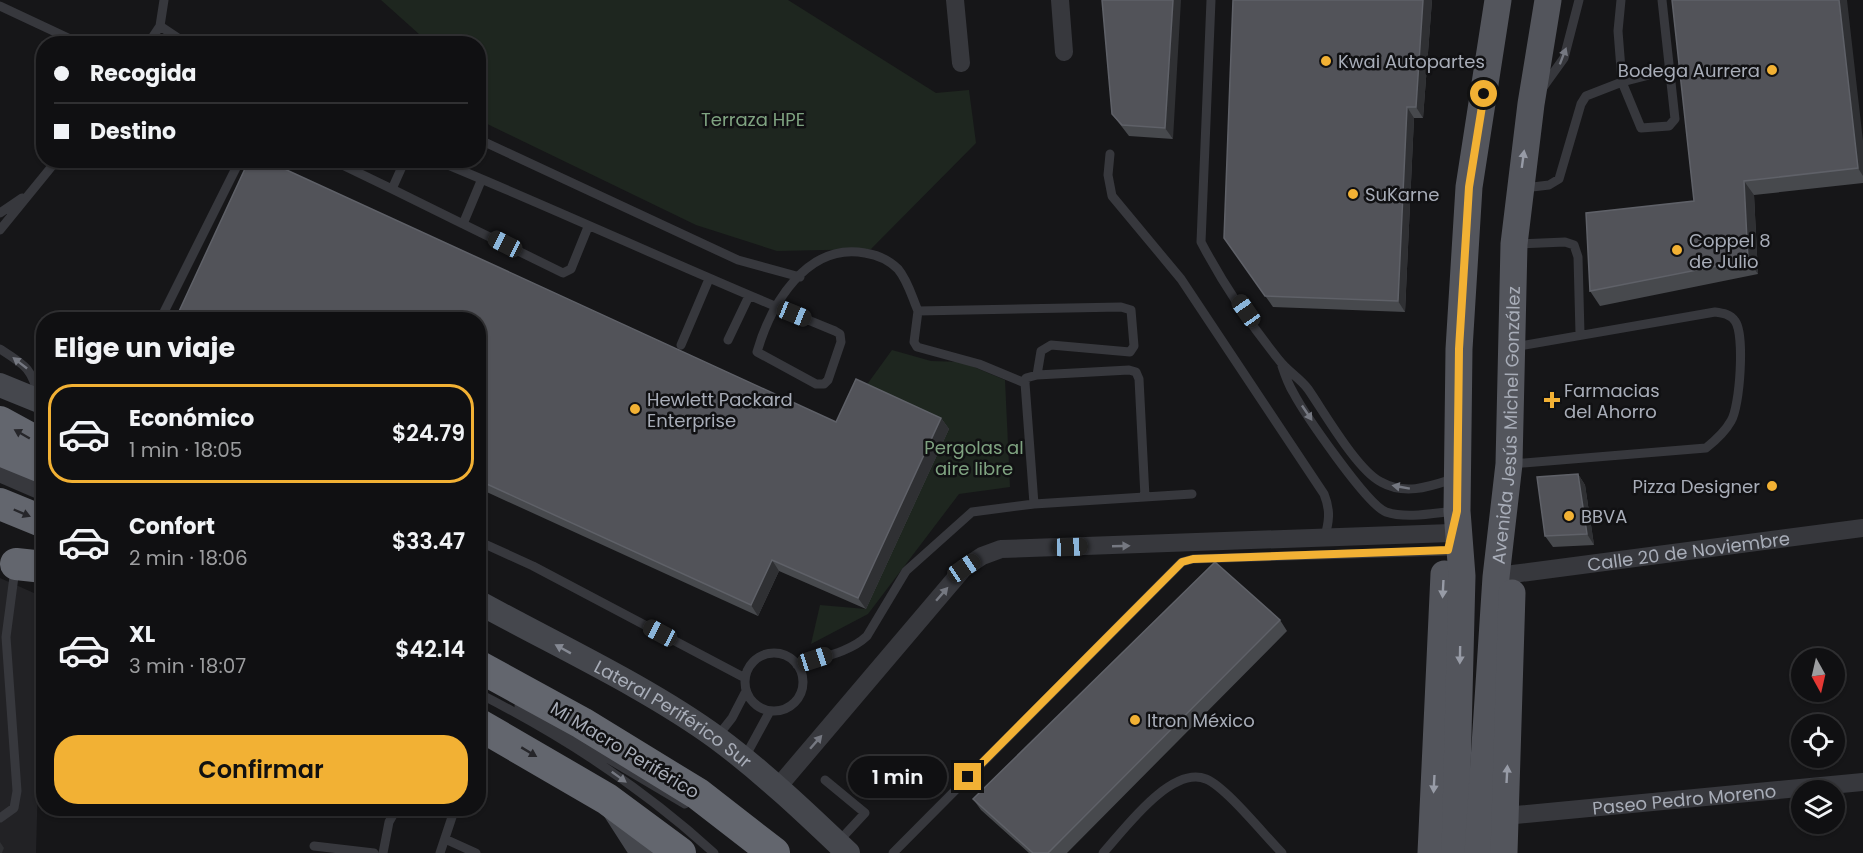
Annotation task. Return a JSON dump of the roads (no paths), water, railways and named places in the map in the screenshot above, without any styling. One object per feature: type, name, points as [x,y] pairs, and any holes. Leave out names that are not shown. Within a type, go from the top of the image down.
[{"type":"highway","points":[[0,422],[36,442]]},
{"type":"highway","points":[[0,450],[36,465]]},
{"type":"highway","points":[[0,504],[36,519]]},
{"type":"highway","points":[[486,670],[582,723],[698,794],[774,853]]},
{"type":"highway","points":[[486,738],[607,799],[680,853]]},
{"type":"main road","name":"Avenida Jesús Michel González","points":[[1455,853],[1462,576],[1452,532],[1457,477],[1459,349],[1469,187],[1498,0]]},
{"type":"main road","name":"Avenida Jesús Michel González","points":[[1478,853],[1496,577],[1509,464],[1514,244],[1519,189],[1548,0]]},
{"type":"main road","points":[[1504,853],[1513,574],[1505,511]]},
{"type":"main road","points":[[1431,853],[1443,575],[1452,532]]},
{"type":"street","points":[[955,0],[961,63]]},
{"type":"street","points":[[1060,0],[1064,52]]},
{"type":"street","points":[[0,385],[36,400]]},
{"type":"street","name":"Calle 20 de Noviembre","points":[[1513,574],[1863,528]]},
{"type":"street","points":[[778,787],[964,568],[982,556],[1001,549],[1323,540],[1452,532]]},
{"type":"street","points":[[20,563],[36,572]]},
{"type":"street","name":"Lateral Periférico Sur","points":[[486,606],[668,706],[716,738],[778,787],[836,844]]},
{"type":"street","name":"Paseo Pedro Moreno","points":[[1505,816],[1863,782]]},
{"type":"street","points":[[607,799],[642,853]]},
{"type":"lane","points":[[153,36],[160,26],[164,0]]},
{"type":"lane","points":[[1211,0],[1201,242],[1280,361],[1305,386],[1354,455],[1380,482],[1404,490],[1417,489],[1457,477]]},
{"type":"lane","points":[[1531,104],[1564,58],[1579,0]]},
{"type":"lane","points":[[1621,0],[1618,31],[1622,82],[1640,127],[1669,126],[1676,119],[1668,70],[1662,0]]},
{"type":"lane","points":[[0,6],[64,36]]},
{"type":"lane","points":[[160,26],[175,36]]},
{"type":"lane","points":[[1519,189],[1549,184],[1559,178],[1581,104],[1586,96],[1622,82],[1668,70]]},
{"type":"lane","points":[[486,144],[738,260],[800,277]]},
{"type":"lane","points":[[1110,154],[1108,175],[1112,196],[1181,279],[1324,494],[1329,506],[1330,517],[1323,540]]},
{"type":"lane","points":[[0,230],[51,168]]},
{"type":"lane","points":[[164,312],[236,168]]},
{"type":"lane","points":[[349,168],[563,273],[571,269],[588,227]]},
{"type":"lane","points":[[392,189],[401,168]]},
{"type":"lane","points":[[462,168],[481,181],[709,279],[774,306],[840,334],[841,342],[824,384],[816,384],[758,354],[774,306],[800,277],[817,259],[852,250],[886,259],[905,279],[918,311],[914,342],[917,347],[979,364],[1025,383]]},
{"type":"lane","points":[[463,225],[481,181]]},
{"type":"lane","points":[[0,213],[32,192]]},
{"type":"lane","points":[[1514,244],[1565,242],[1574,245],[1578,257],[1580,334]]},
{"type":"lane","points":[[681,345],[709,279]]},
{"type":"lane","points":[[728,340],[749,296]]},
{"type":"lane","points":[[918,311],[1121,306],[1131,310],[1134,346],[1130,352],[1051,345],[1041,351],[1037,375]]},
{"type":"lane","points":[[1509,464],[1706,448],[1717,440],[1732,420],[1736,410],[1741,340],[1735,321],[1723,313],[1706,313],[1512,347]]},
{"type":"lane","points":[[0,349],[23,363],[31,372],[36,386]]},
{"type":"lane","points":[[1280,361],[1292,391],[1338,459],[1377,506],[1386,512],[1402,514],[1452,532]]},
{"type":"lane","points":[[1034,504],[1025,383],[1026,378],[1037,375],[1129,370],[1137,372],[1145,497]]},
{"type":"lane","points":[[0,470],[36,485]]},
{"type":"lane","points":[[0,478],[36,494]]},
{"type":"lane","points":[[797,665],[851,648],[867,636],[906,571],[967,515],[985,508],[1192,494]]},
{"type":"lane","points":[[893,853],[1182,562],[1452,532]]},
{"type":"lane","points":[[486,545],[533,566],[745,678]]},
{"type":"lane","points":[[0,818],[14,808],[17,791],[6,637],[20,563]]},
{"type":"lane","points":[[766,654],[787,656],[797,665],[802,677],[802,689],[797,699],[784,709],[770,711],[756,705],[746,691],[745,678],[754,660],[766,654]]},
{"type":"lane","name":"Mi Macro Periférico","points":[[486,689],[691,808]]},
{"type":"lane","points":[[716,738],[732,718],[746,691]]},
{"type":"lane","name":"Mi Macro Periférico","points":[[486,698],[604,766],[681,823],[714,853]]},
{"type":"lane","points":[[744,760],[770,711]]},
{"type":"lane","points":[[1103,853],[1167,786],[1195,777],[1207,779],[1225,794],[1282,853]]},
{"type":"lane","points":[[825,780],[865,813],[836,844]]},
{"type":"lane","points":[[386,816],[388,822]]},
{"type":"lane","points":[[383,853],[388,822],[392,816]]},
{"type":"lane","points":[[440,853],[452,816]]},
{"type":"lane","points":[[445,839],[476,853]]},
{"type":"lane","points":[[314,846],[374,853]]},
{"type":"place","name":"Kwai Autopartes","points":[[1326,61]]},
{"type":"place","name":"Bodega Aurrera","points":[[1772,70]]},
{"type":"place","name":"SuKarne","points":[[1353,194]]},
{"type":"place","name":"Coppel 8 de Julio","points":[[1677,250]]},
{"type":"place","name":"Farmacias del Ahorro","points":[[1552,400]]},
{"type":"place","name":"Hewlett Packard Enterprise","points":[[635,409]]},
{"type":"place","name":"Pizza Designer","points":[[1772,486]]},
{"type":"place","name":"BBVA","points":[[1569,516]]},
{"type":"place","name":"Itron México","points":[[1135,720]]},
{"type":"park label","name":"Terraza HPE","points":[[753,119]]},
{"type":"park label","name":"Pergolas al aire libre","points":[[974,457]]}]
